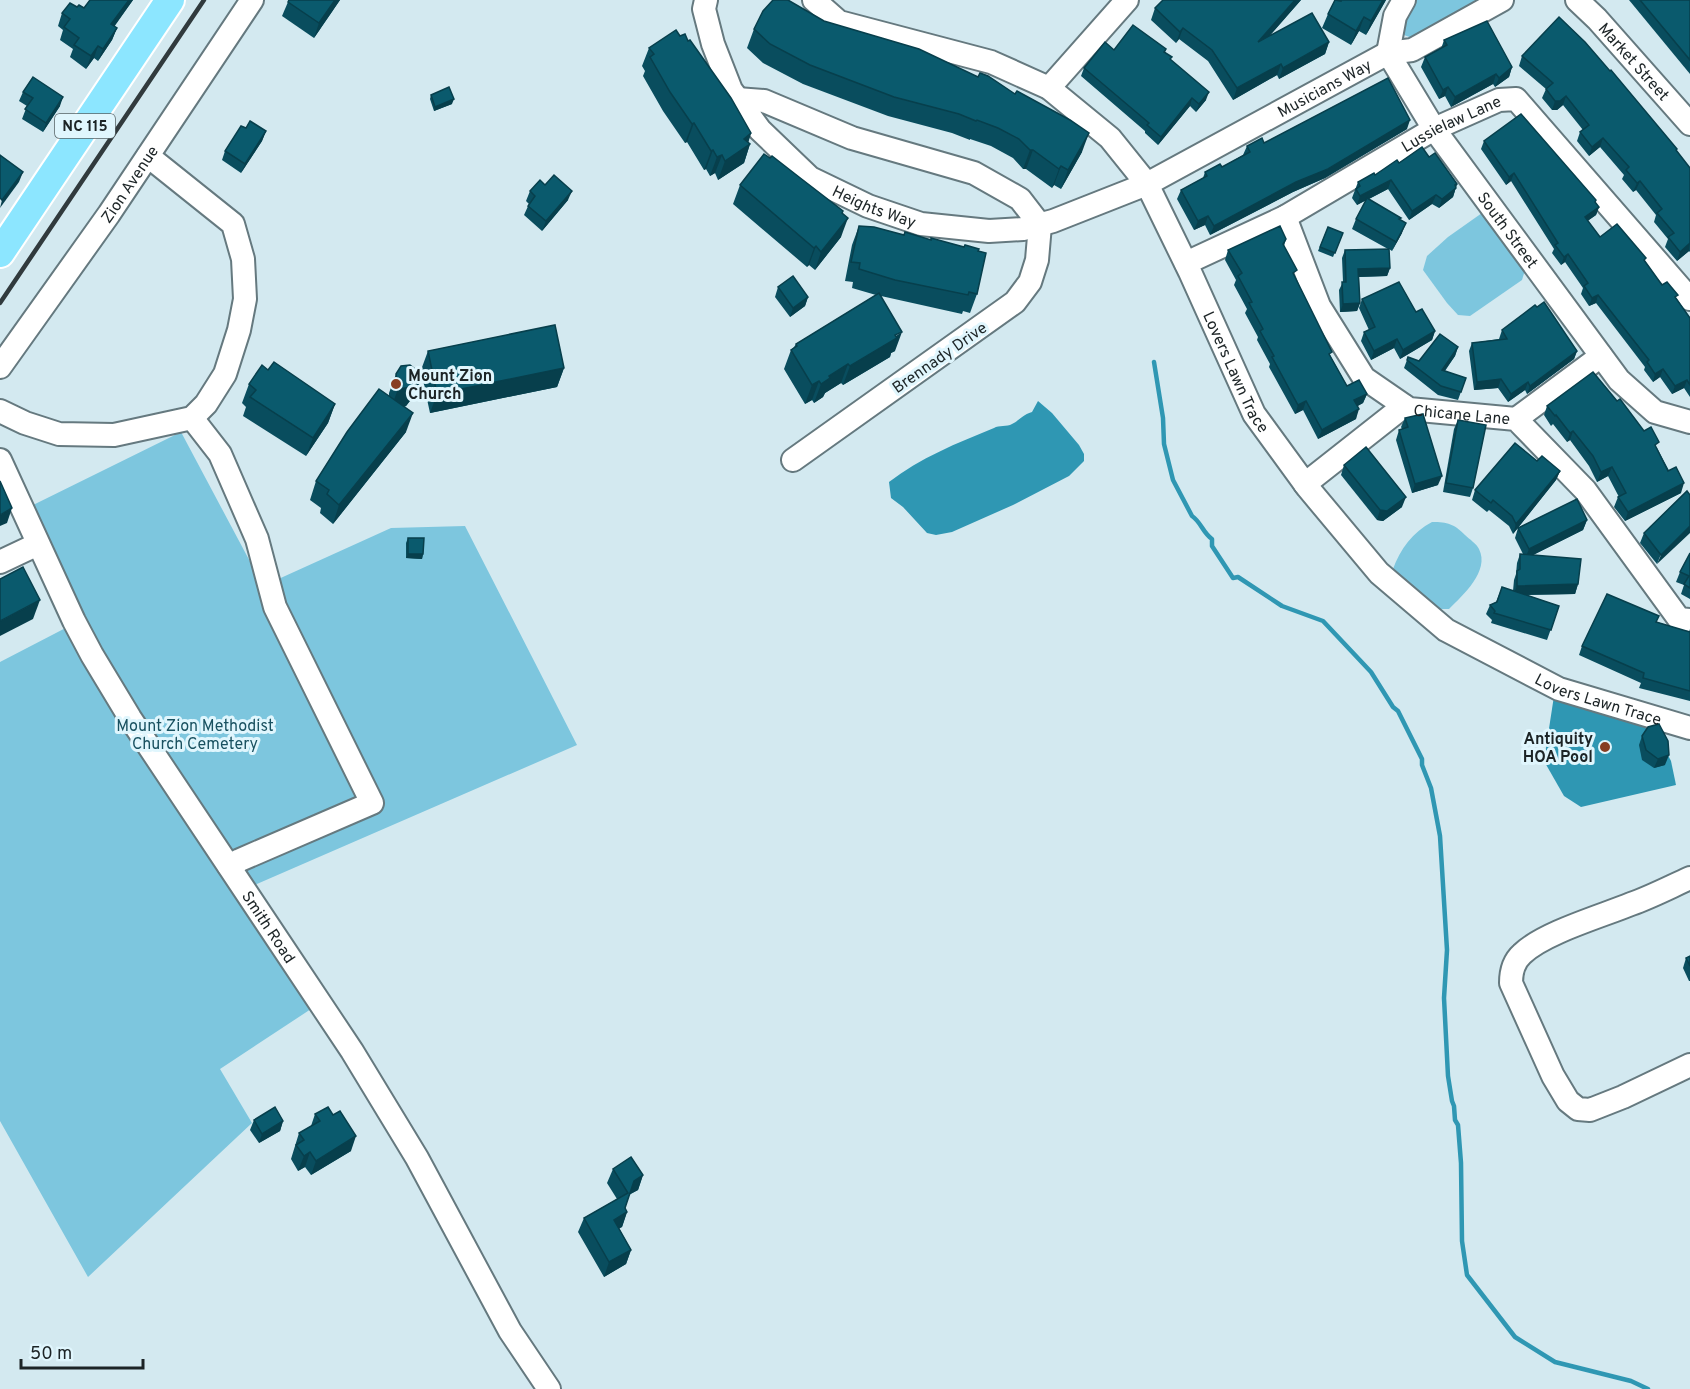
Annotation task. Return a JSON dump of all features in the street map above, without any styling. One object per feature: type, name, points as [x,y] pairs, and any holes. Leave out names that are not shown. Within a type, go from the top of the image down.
[{"type":"main road","name":"NC 115","points":[[0,252],[170,0]]},
{"type":"street","name":"Zion Avenue","points":[[0,366],[148,156],[252,0]]},
{"type":"street","name":"Heights Way","points":[[706,0],[704,9],[712,44],[731,90],[760,130],[810,178],[868,206],[921,224],[989,231],[1023,229],[1040,225],[1147,184]]},
{"type":"street","name":"Lovers Lawn Trace","points":[[814,0],[839,22],[991,62],[1049,88],[1110,138],[1147,184],[1186,262],[1254,414],[1305,484],[1379,573],[1446,630],[1559,689],[1690,728]]},
{"type":"street","points":[[1049,88],[1127,0]]},
{"type":"street","points":[[1388,53],[1395,16],[1404,0]]},
{"type":"street","name":"Musicians Way","points":[[1147,184],[1388,53],[1412,50],[1502,0]]},
{"type":"street","name":"Market Street","points":[[1577,0],[1597,19],[1690,124]]},
{"type":"street","name":"South Street","points":[[1388,53],[1434,129],[1619,380],[1655,412],[1690,422]]},
{"type":"street","points":[[737,99],[764,101],[852,138],[974,173],[1020,199],[1040,225]]},
{"type":"street","name":"Lussielaw Lane","points":[[1186,262],[1285,217],[1434,129],[1499,100],[1516,99],[1690,299]]},
{"type":"street","points":[[0,411],[25,423],[59,434],[114,435],[192,418],[206,404],[225,374],[239,330],[245,299],[243,259],[233,224],[148,156]]},
{"type":"street","name":"Chicane Lane","points":[[1285,217],[1319,306],[1364,378],[1409,409],[1516,419],[1586,490],[1680,619],[1690,620]]},
{"type":"street","name":"Brennady Drive","points":[[794,460],[1015,302],[1030,282],[1037,260],[1040,225]]},
{"type":"street","points":[[1516,419],[1601,356]]},
{"type":"street","points":[[1305,484],[1404,406]]},
{"type":"street","points":[[192,418],[220,454],[257,538],[275,608],[372,803],[229,866]]},
{"type":"street","name":"Smith Road","points":[[0,460],[92,655],[130,718],[375,1089],[417,1158],[510,1331],[549,1389]]},
{"type":"street","points":[[0,562],[38,543]]},
{"type":"street","points":[[1690,878],[1533,945],[1520,955],[1511,970],[1511,983],[1553,1076],[1568,1101],[1578,1109],[1590,1110],[1690,1065]]},
{"type":"green space","points":[[1414,0],[1485,0],[1412,38],[1404,35],[1400,28]]},
{"type":"green space","points":[[1482,213],[1525,270],[1522,280],[1470,316],[1458,315],[1423,270],[1427,256],[1448,237]]},
{"type":"green space","name":"Mount Zion Methodist Church Cemetery","points":[[181,432],[263,586],[391,528],[465,526],[577,745],[234,894],[311,1009],[220,1069],[252,1123],[88,1277],[0,1121],[0,662],[81,620],[29,507]]},
{"type":"green space","points":[[1432,522],[1447,523],[1457,528],[1477,545],[1481,557],[1478,574],[1449,609],[1438,609],[1396,576],[1393,569],[1408,542]]},
{"type":"shaded area","points":[[1038,401],[1052,413],[1084,454],[1084,461],[1069,476],[1013,505],[952,532],[936,535],[927,533],[903,507],[891,498],[889,482],[901,473],[953,445],[996,427],[1012,424],[1032,412]]},
{"type":"shaded area","name":"Antiquity HOA Pool","points":[[1554,696],[1655,730],[1671,761],[1676,785],[1581,807],[1564,796],[1544,761]]},
{"type":"building","points":[[90,0],[129,0],[111,24],[117,28],[103,49],[98,46],[91,56],[74,45],[79,38],[64,27],[70,19],[62,13],[70,3],[84,8]]},
{"type":"building","points":[[289,0],[335,0],[319,23],[288,2]]},
{"type":"building","points":[[773,0],[788,0],[824,21],[919,49],[978,77],[980,73],[988,76],[1015,94],[1017,91],[1089,133],[1068,170],[1061,166],[1059,169],[1030,150],[1019,139],[998,128],[959,114],[894,97],[810,65],[770,44],[754,29],[763,11]]},
{"type":"building","points":[[1163,0],[1295,0],[1258,42],[1312,13],[1329,42],[1283,68],[1281,64],[1237,88],[1212,50],[1183,28],[1180,32],[1155,8]]},
{"type":"building","points":[[1335,0],[1383,0],[1371,21],[1364,17],[1356,31],[1328,14]]},
{"type":"building","points":[[1640,0],[1690,0],[1690,60]]},
{"type":"building","points":[[1559,17],[1611,70],[1677,149],[1690,168],[1690,243],[1680,252],[1668,237],[1674,233],[1657,213],[1662,209],[1640,181],[1637,183],[1626,170],[1629,167],[1603,138],[1592,147],[1580,132],[1589,125],[1566,96],[1560,101],[1555,101],[1546,89],[1553,83],[1522,56]]},
{"type":"building","points":[[1487,21],[1512,67],[1499,78],[1496,74],[1455,97],[1448,87],[1443,90],[1425,57],[1447,45],[1444,40]]},
{"type":"building","points":[[1133,25],[1166,49],[1164,52],[1172,57],[1170,59],[1209,92],[1199,104],[1192,98],[1161,137],[1147,125],[1149,123],[1084,68],[1105,42],[1114,50]]},
{"type":"building","points":[[676,30],[680,36],[685,34],[688,41],[690,40],[731,98],[751,133],[744,139],[750,144],[725,161],[722,155],[717,157],[713,150],[711,151],[694,123],[692,124],[670,92],[650,57],[654,54],[649,48]]},
{"type":"building","points":[[33,77],[63,97],[46,123],[25,109],[33,98],[23,92]]},
{"type":"building","points":[[1388,78],[1410,120],[1328,169],[1296,182],[1214,226],[1208,216],[1198,221],[1181,190],[1207,176],[1205,172],[1220,164],[1222,167],[1250,152],[1247,146],[1262,138],[1264,143]]},
{"type":"building","points":[[449,87],[454,99],[435,107],[431,95]]},
{"type":"building","points":[[1521,114],[1596,200],[1599,207],[1585,217],[1600,237],[1617,224],[1646,258],[1644,260],[1662,285],[1667,282],[1678,295],[1675,297],[1690,318],[1690,385],[1687,380],[1675,386],[1663,369],[1655,374],[1647,362],[1649,360],[1598,295],[1592,298],[1584,286],[1588,283],[1568,254],[1564,257],[1555,245],[1558,243],[1514,173],[1509,177],[1484,141]]},
{"type":"building","points":[[250,121],[266,131],[245,164],[225,151],[241,126],[246,128]]},
{"type":"building","points":[[1422,147],[1429,157],[1435,153],[1457,184],[1456,188],[1442,199],[1436,195],[1412,211],[1391,180],[1360,196],[1356,189],[1360,186],[1358,182],[1374,173],[1375,175],[1397,160],[1399,163]]},
{"type":"building","points":[[764,154],[770,158],[772,156],[843,211],[842,213],[848,218],[821,252],[740,185]]},
{"type":"building","points":[[0,155],[23,172],[2,200],[0,198]]},
{"type":"building","points":[[554,175],[572,191],[546,221],[528,206],[535,196],[530,191],[540,180],[545,185]]},
{"type":"building","points":[[1367,198],[1406,223],[1396,242],[1356,219]]},
{"type":"building","points":[[859,226],[874,227],[904,235],[905,232],[931,240],[931,238],[964,247],[965,245],[986,253],[977,294],[969,292],[968,295],[895,280],[859,269],[860,263],[851,262]]},
{"type":"building","points":[[1280,226],[1286,239],[1283,244],[1297,270],[1293,273],[1332,352],[1329,354],[1347,386],[1359,380],[1367,394],[1354,400],[1359,409],[1322,430],[1306,401],[1298,405],[1272,357],[1274,356],[1260,331],[1263,329],[1249,303],[1252,302],[1238,276],[1242,273],[1228,250]]},
{"type":"building","points":[[1328,227],[1343,233],[1335,253],[1320,247]]},
{"type":"building","points":[[1389,249],[1390,268],[1358,269],[1360,303],[1343,304],[1342,282],[1346,282],[1345,250]]},
{"type":"building","points":[[793,276],[808,297],[793,308],[778,287]]},
{"type":"building","points":[[1399,282],[1416,312],[1422,309],[1435,331],[1403,350],[1397,339],[1374,351],[1364,332],[1375,327],[1362,299]]},
{"type":"building","points":[[879,293],[902,332],[895,335],[897,338],[829,376],[830,378],[821,384],[819,381],[812,385],[791,350],[797,346],[796,344]]},
{"type":"building","points":[[1544,302],[1577,351],[1530,386],[1528,382],[1511,394],[1501,379],[1477,382],[1472,343],[1507,339],[1502,330],[1535,305],[1537,307]]},
{"type":"building","points":[[555,325],[564,368],[437,394],[428,351]]},
{"type":"building","points":[[1440,334],[1458,347],[1442,370],[1466,378],[1461,392],[1441,386],[1407,360],[1408,357],[1419,361]]},
{"type":"building","points":[[274,362],[335,404],[313,438],[250,397],[256,390],[249,384],[262,365],[268,370]]},
{"type":"building","points":[[410,365],[423,375],[413,387],[398,389],[396,374],[401,366]]},
{"type":"building","points":[[1593,372],[1617,401],[1620,399],[1644,431],[1651,427],[1659,442],[1655,445],[1668,471],[1676,467],[1684,483],[1628,512],[1618,497],[1626,493],[1612,467],[1601,472],[1593,456],[1573,431],[1570,433],[1547,406]]},
{"type":"building","points":[[379,389],[413,413],[339,505],[327,494],[329,490],[316,481],[347,432]]},
{"type":"building","points":[[1423,414],[1442,476],[1415,484],[1399,430],[1408,427],[1405,418]]},
{"type":"building","points":[[1458,420],[1486,425],[1473,488],[1446,483]]},
{"type":"building","points":[[1515,443],[1537,461],[1542,456],[1560,471],[1516,524],[1512,516],[1493,500],[1491,503],[1475,490]]},
{"type":"building","points":[[1366,447],[1406,497],[1387,511],[1380,510],[1344,465]]},
{"type":"building","points":[[0,481],[12,508],[0,515]]},
{"type":"building","points":[[1687,491],[1690,495],[1690,526],[1661,555],[1644,533]]},
{"type":"building","points":[[1577,499],[1587,520],[1529,549],[1518,528]]},
{"type":"building","points":[[408,538],[424,538],[423,554],[408,554]]},
{"type":"building","points":[[1690,553],[1690,588],[1684,584],[1689,576],[1680,572]]},
{"type":"building","points":[[1520,554],[1581,559],[1578,584],[1517,586]]},
{"type":"building","points":[[23,567],[40,600],[0,621],[0,579]]},
{"type":"building","points":[[1502,587],[1559,606],[1551,630],[1494,613],[1490,605],[1497,602]]},
{"type":"building","points":[[1607,594],[1659,616],[1656,622],[1690,632],[1690,691],[1643,678],[1644,673],[1582,646]]},
{"type":"building","points":[[1659,724],[1668,741],[1669,755],[1658,759],[1646,750],[1642,736],[1648,727]]},
{"type":"building","points":[[275,1107],[283,1121],[262,1134],[254,1120]]},
{"type":"building","points":[[328,1107],[333,1115],[340,1111],[356,1136],[316,1161],[310,1152],[304,1156],[296,1145],[304,1140],[299,1133],[320,1121],[315,1114]]},
{"type":"building","points":[[631,1157],[643,1175],[634,1181],[625,1208],[627,1212],[614,1220],[631,1250],[609,1262],[584,1218],[628,1193],[613,1169]]},
{"type":"waterway","points":[[1154,362],[1163,418],[1164,444],[1173,480],[1192,516],[1212,539],[1212,546],[1233,578],[1238,577],[1282,606],[1323,621],[1371,672],[1393,707],[1398,711],[1422,759],[1431,788],[1440,836],[1447,950],[1444,998],[1448,1076],[1455,1120],[1458,1125],[1462,1241],[1467,1275],[1515,1337],[1555,1362],[1631,1381],[1648,1389]]},
{"type":"railway","points":[[0,303],[204,0]]},
{"type":"place","name":"Mount Zion Church","points":[[396,384]]},
{"type":"place","name":"Antiquity HOA Pool","points":[[1605,747]]}]
